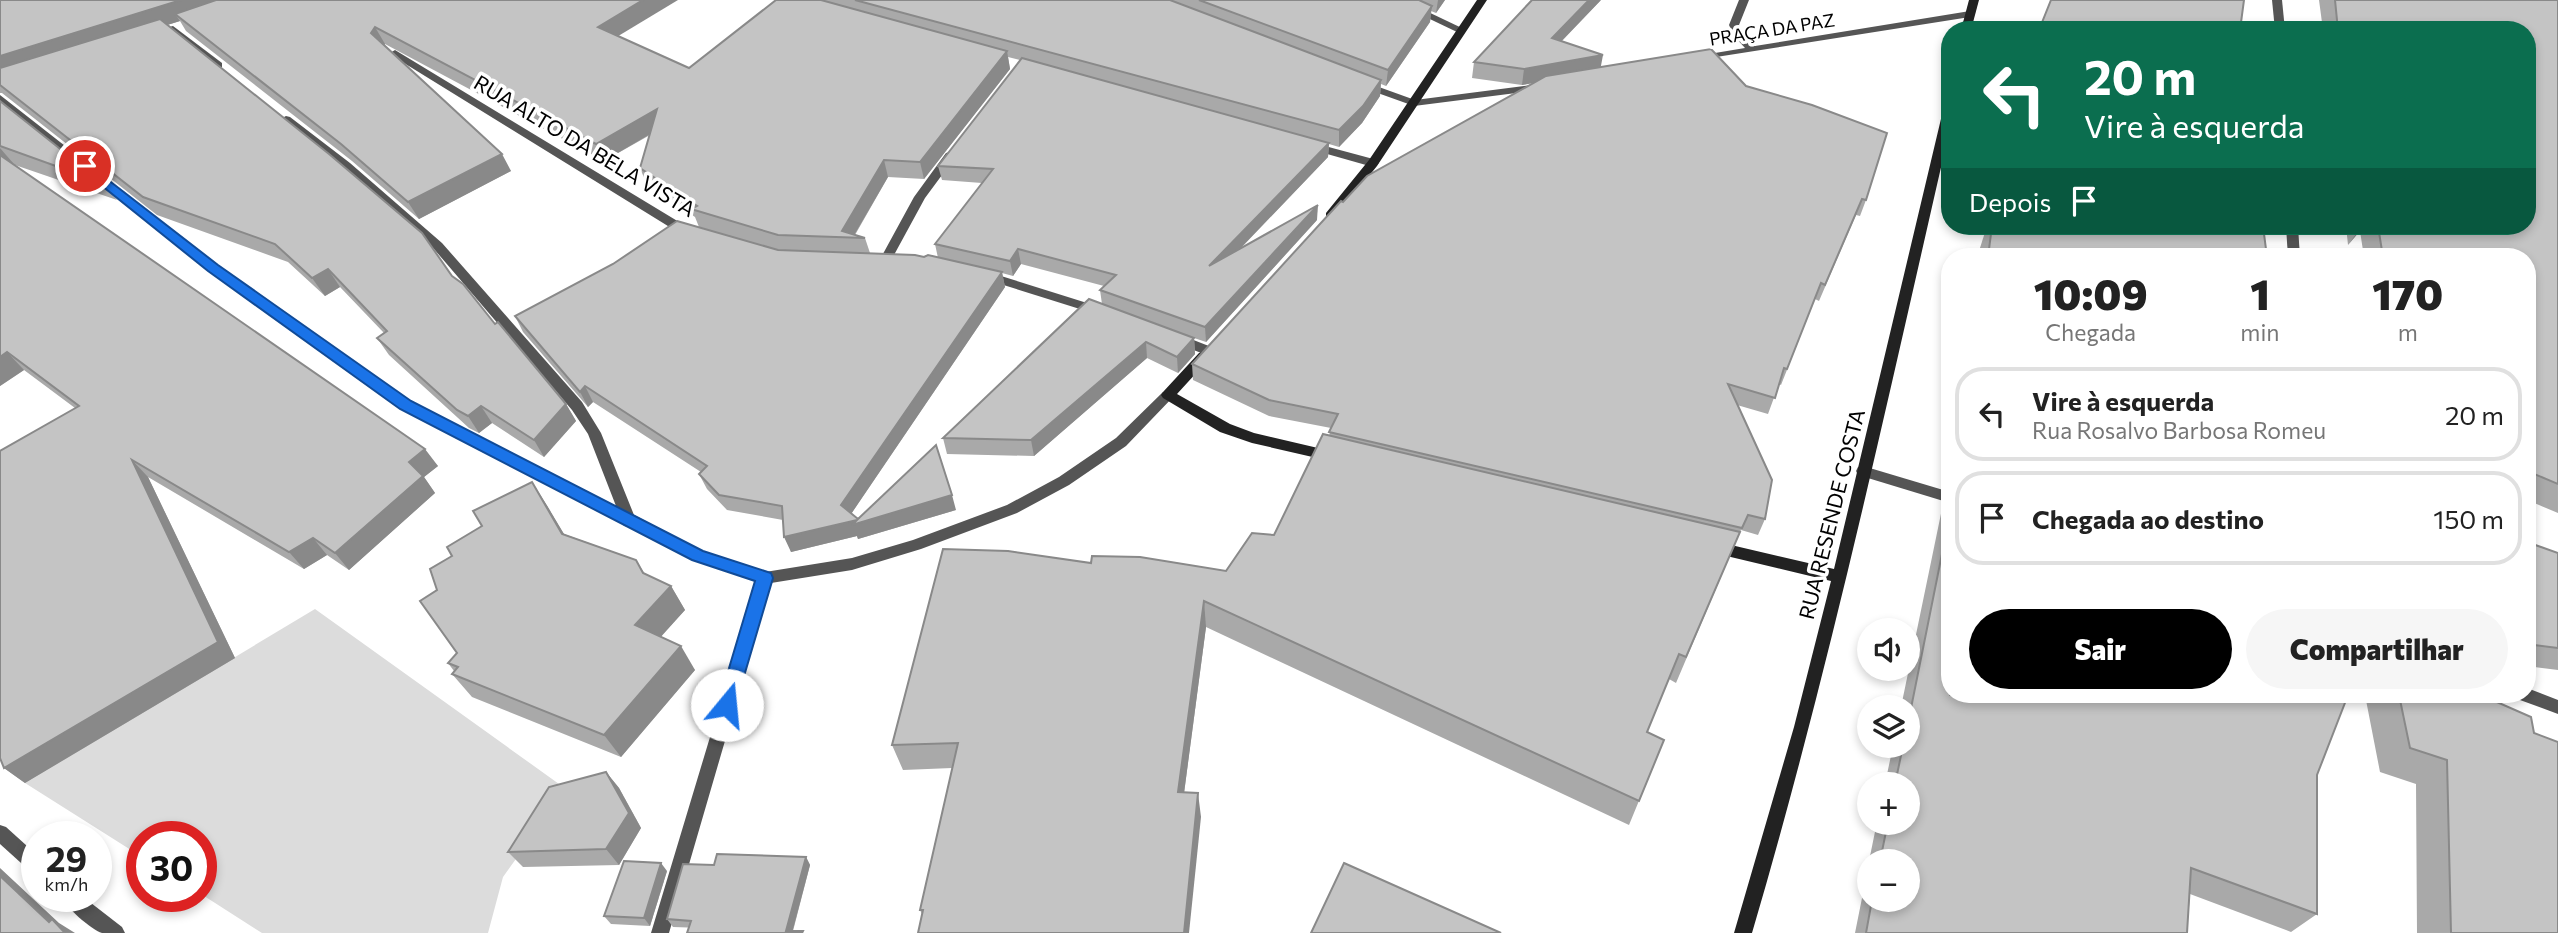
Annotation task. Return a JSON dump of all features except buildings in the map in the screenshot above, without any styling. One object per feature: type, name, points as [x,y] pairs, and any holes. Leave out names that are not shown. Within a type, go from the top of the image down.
[{"type":"main road","points":[[1325,223],[1373,163],[1482,0]]},
{"type":"main road","points":[[1968,21],[1974,0]]},
{"type":"main road","name":"RUA RESENDE COSTA","points":[[1743,933],[1772,838],[1838,576],[1941,140]]},
{"type":"main road","points":[[1214,346],[1168,395],[1225,428],[1252,438],[1346,460]]},
{"type":"main road","points":[[1705,545],[1838,576]]},
{"type":"street","points":[[1395,0],[1461,30]]},
{"type":"street","points":[[1744,0],[1734,24],[1738,34],[1752,49]]},
{"type":"street","points":[[2277,0],[2279,21]]},
{"type":"street","name":"PRAÇA DA PAZ","points":[[1686,61],[1970,15]]},
{"type":"street","points":[[160,33],[186,24]]},
{"type":"street","points":[[173,29],[229,74]]},
{"type":"street","name":"RUA ALTO DA BELA VISTA","points":[[396,53],[680,228],[706,237]]},
{"type":"street","points":[[1353,80],[1414,103],[1552,85]]},
{"type":"street","points":[[0,98],[213,268],[406,405],[499,451],[629,522],[698,555],[765,578],[852,564],[916,545],[1012,509],[1064,481],[1122,442],[1168,395]]},
{"type":"street","points":[[270,107],[345,166],[438,247],[578,406],[594,433],[629,522]]},
{"type":"street","points":[[1295,141],[1373,163]]},
{"type":"street","points":[[883,262],[920,197],[958,145]]},
{"type":"street","points":[[971,272],[1060,297],[1110,315]]},
{"type":"street","points":[[1160,333],[1214,346]]},
{"type":"street","points":[[1863,471],[1941,495]]},
{"type":"street","points":[[660,933],[765,578]]},
{"type":"street","points":[[2536,699],[2558,707]]},
{"type":"street","points":[[0,833],[21,852]]},
{"type":"street","points":[[86,912],[116,933]]},
{"type":"shaded area","points":[[315,609],[566,789],[503,877],[488,933],[262,933],[217,904],[217,821],[126,821],[126,847],[112,838],[112,821],[85,821],[25,783]]},
{"type":"route","points":[[85,166],[213,268],[406,405],[499,451],[629,522],[698,555],[765,578],[727,705]]}]
